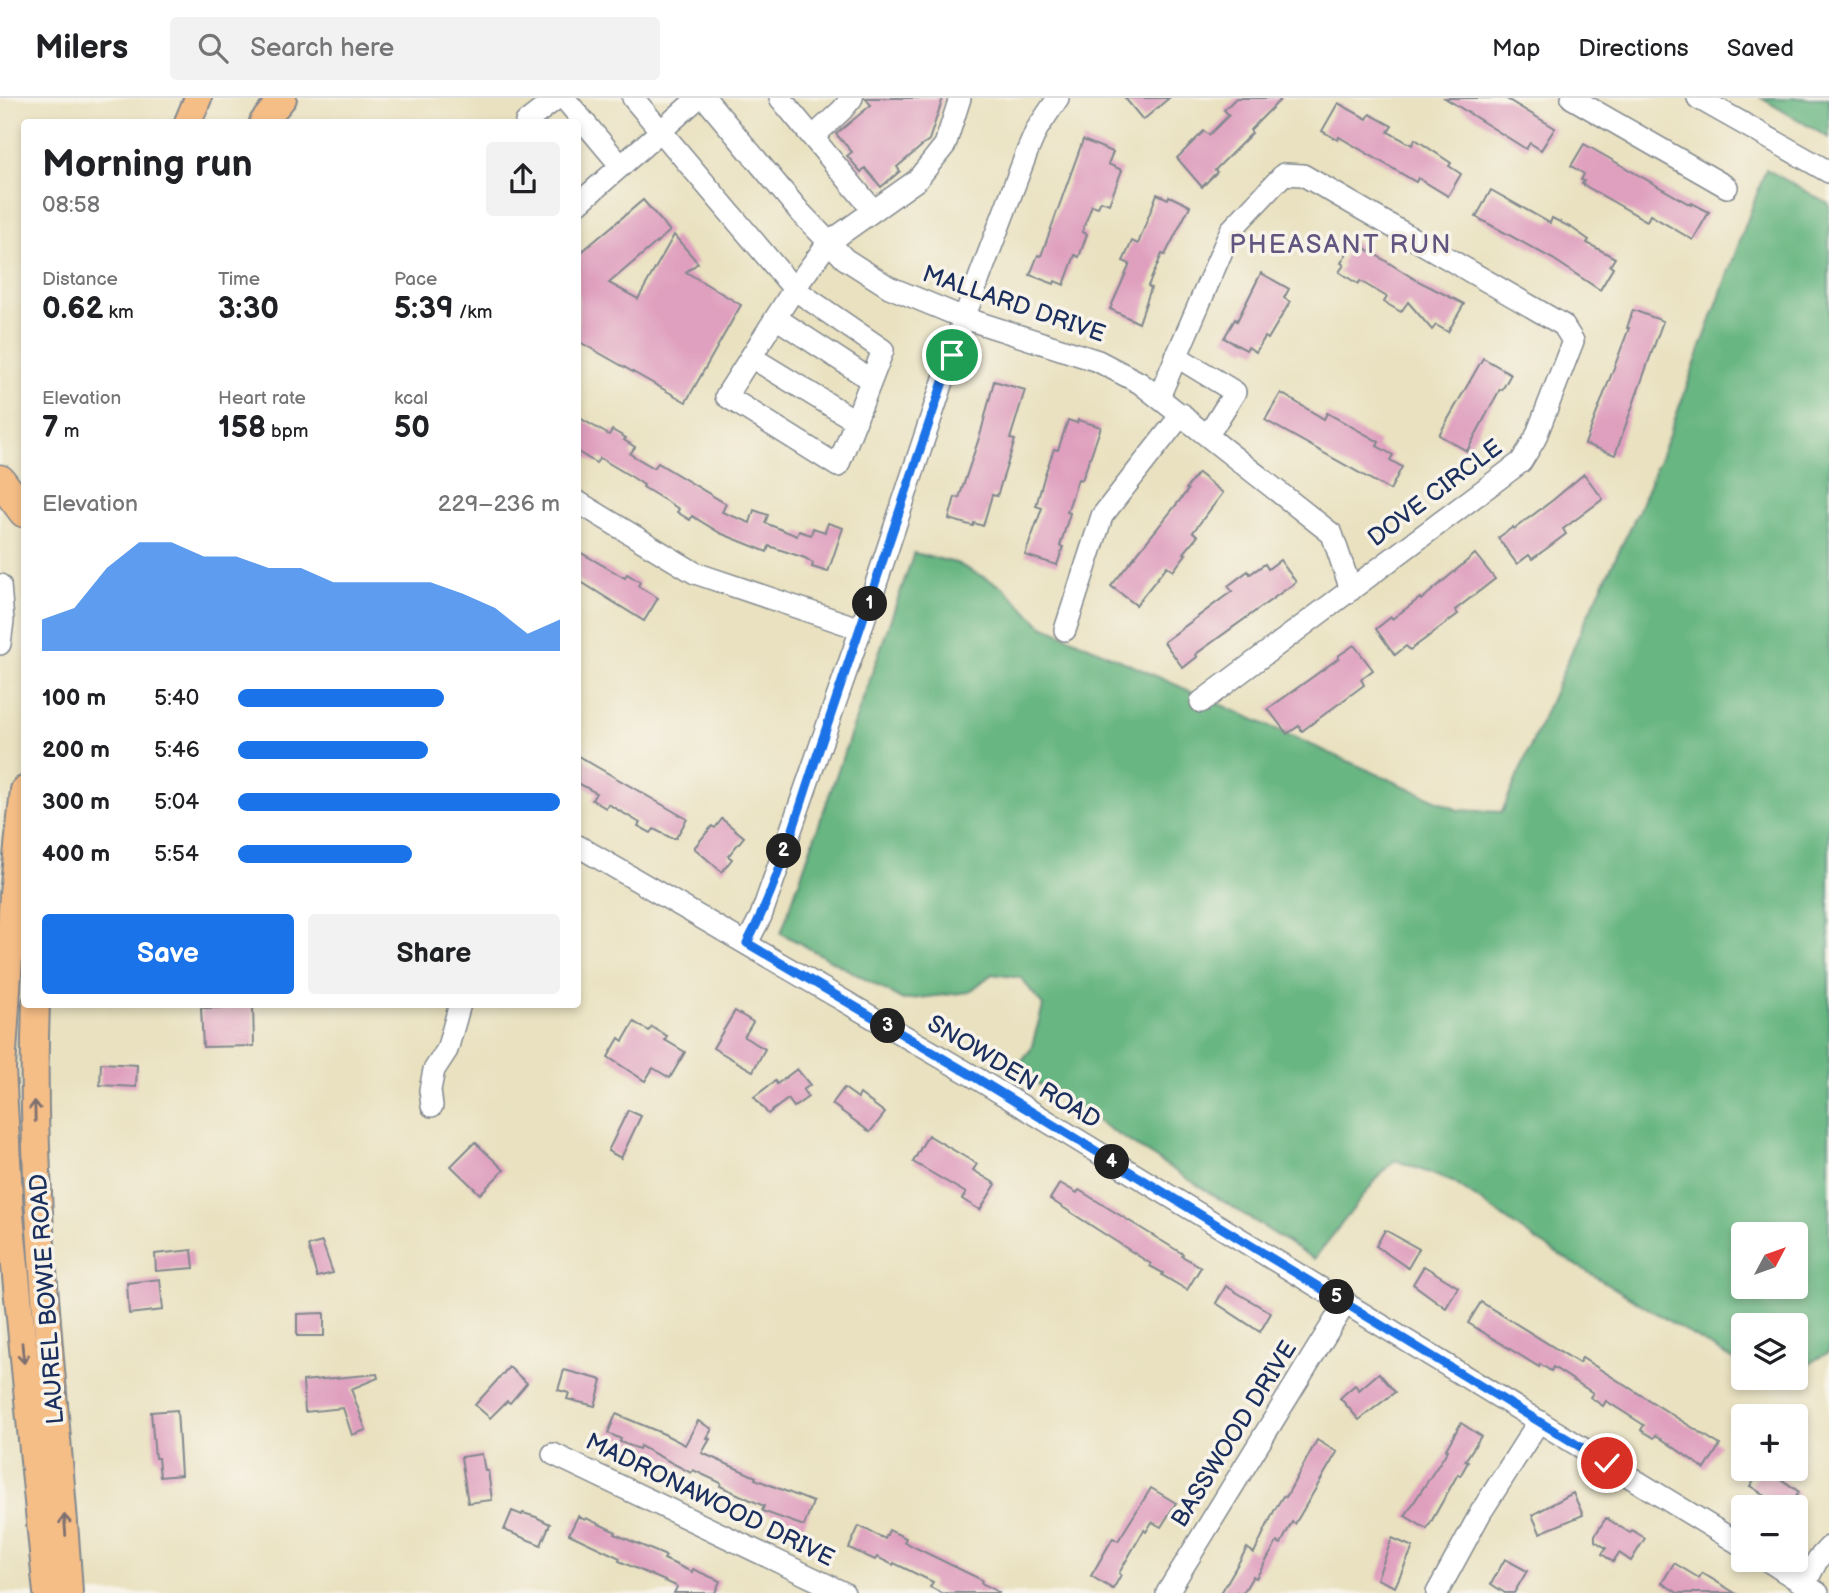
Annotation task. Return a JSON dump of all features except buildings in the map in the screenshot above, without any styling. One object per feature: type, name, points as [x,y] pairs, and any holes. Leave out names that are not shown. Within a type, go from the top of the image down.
[{"type":"highway","points":[[0,480],[21,508]]},
{"type":"main road","points":[[189,119],[198,98]]},
{"type":"main road","points":[[266,119],[283,98]]},
{"type":"main road","name":"LAUREL BOWIE ROAD","points":[[21,818],[3,1030],[4,1128],[10,1216],[47,1593]]},
{"type":"main road","name":"LAUREL BOWIE ROAD","points":[[36,1008],[34,1078],[37,1180],[69,1593]]},
{"type":"street","points":[[530,119],[557,98]]},
{"type":"street","points":[[564,98],[621,166]]},
{"type":"street","points":[[633,98],[794,289],[883,349],[838,466],[726,396],[794,289],[828,243],[917,180],[945,145],[960,98]]},
{"type":"street","points":[[581,195],[621,166],[698,98]]},
{"type":"street","name":"MALLARD DRIVE","points":[[705,98],[828,243],[845,259],[889,287],[964,318],[1098,361],[1122,372],[1182,414],[1332,534],[1351,590]]},
{"type":"street","points":[[780,98],[873,210]]},
{"type":"street","points":[[813,137],[852,98]]},
{"type":"street","points":[[747,943],[761,916],[861,629],[964,318],[1027,152],[1058,98]]},
{"type":"street","points":[[1572,98],[1727,187]]},
{"type":"street","points":[[1698,98],[1829,172]]},
{"type":"street","name":"DOVE CIRCLE","points":[[1159,397],[1231,230],[1284,174],[1303,175],[1563,324],[1573,341],[1535,439],[1521,462],[1201,702]]},
{"type":"street","points":[[776,318],[871,380]]},
{"type":"street","points":[[1176,356],[1235,392],[1208,435]]},
{"type":"street","points":[[751,357],[856,421]]},
{"type":"street","points":[[1065,630],[1102,516],[1182,414]]},
{"type":"street","points":[[581,504],[695,573],[861,629]]},
{"type":"street","points":[[0,585],[0,644]]},
{"type":"street","name":"SNOWDEN ROAD","points":[[581,848],[973,1076],[1731,1539]]},
{"type":"street","points":[[432,1106],[430,1090],[434,1070],[447,1050],[459,1008]]},
{"type":"street","name":"BASSWOOD DRIVE","points":[[1167,1593],[1346,1302]]},
{"type":"street","points":[[1437,1593],[1480,1512],[1539,1421]]},
{"type":"street","name":"MADRONAWOOD DRIVE","points":[[553,1454],[844,1593]]},
{"type":"street","points":[[1786,1572],[1812,1588],[1818,1559],[1829,1547]]},
{"type":"green space","points":[[1761,98],[1829,98],[1829,138]]},
{"type":"green space","points":[[1766,169],[1829,204],[1829,1352],[1808,1364],[1808,1313],[1731,1313],[1731,1359],[1540,1243],[1453,1182],[1395,1160],[1314,1259],[1015,1069],[1031,1049],[1043,1006],[1021,978],[992,974],[969,992],[903,1000],[781,933],[914,553],[956,563],[1003,587],[1041,625],[1458,810],[1502,812],[1585,621],[1638,512],[1669,435]]},
{"type":"district","name":"PHEASANT RUN","points":[[1341,245]]},
{"type":"route","points":[[952,355],[795,820],[761,916],[747,943],[973,1076],[1607,1463]]}]
